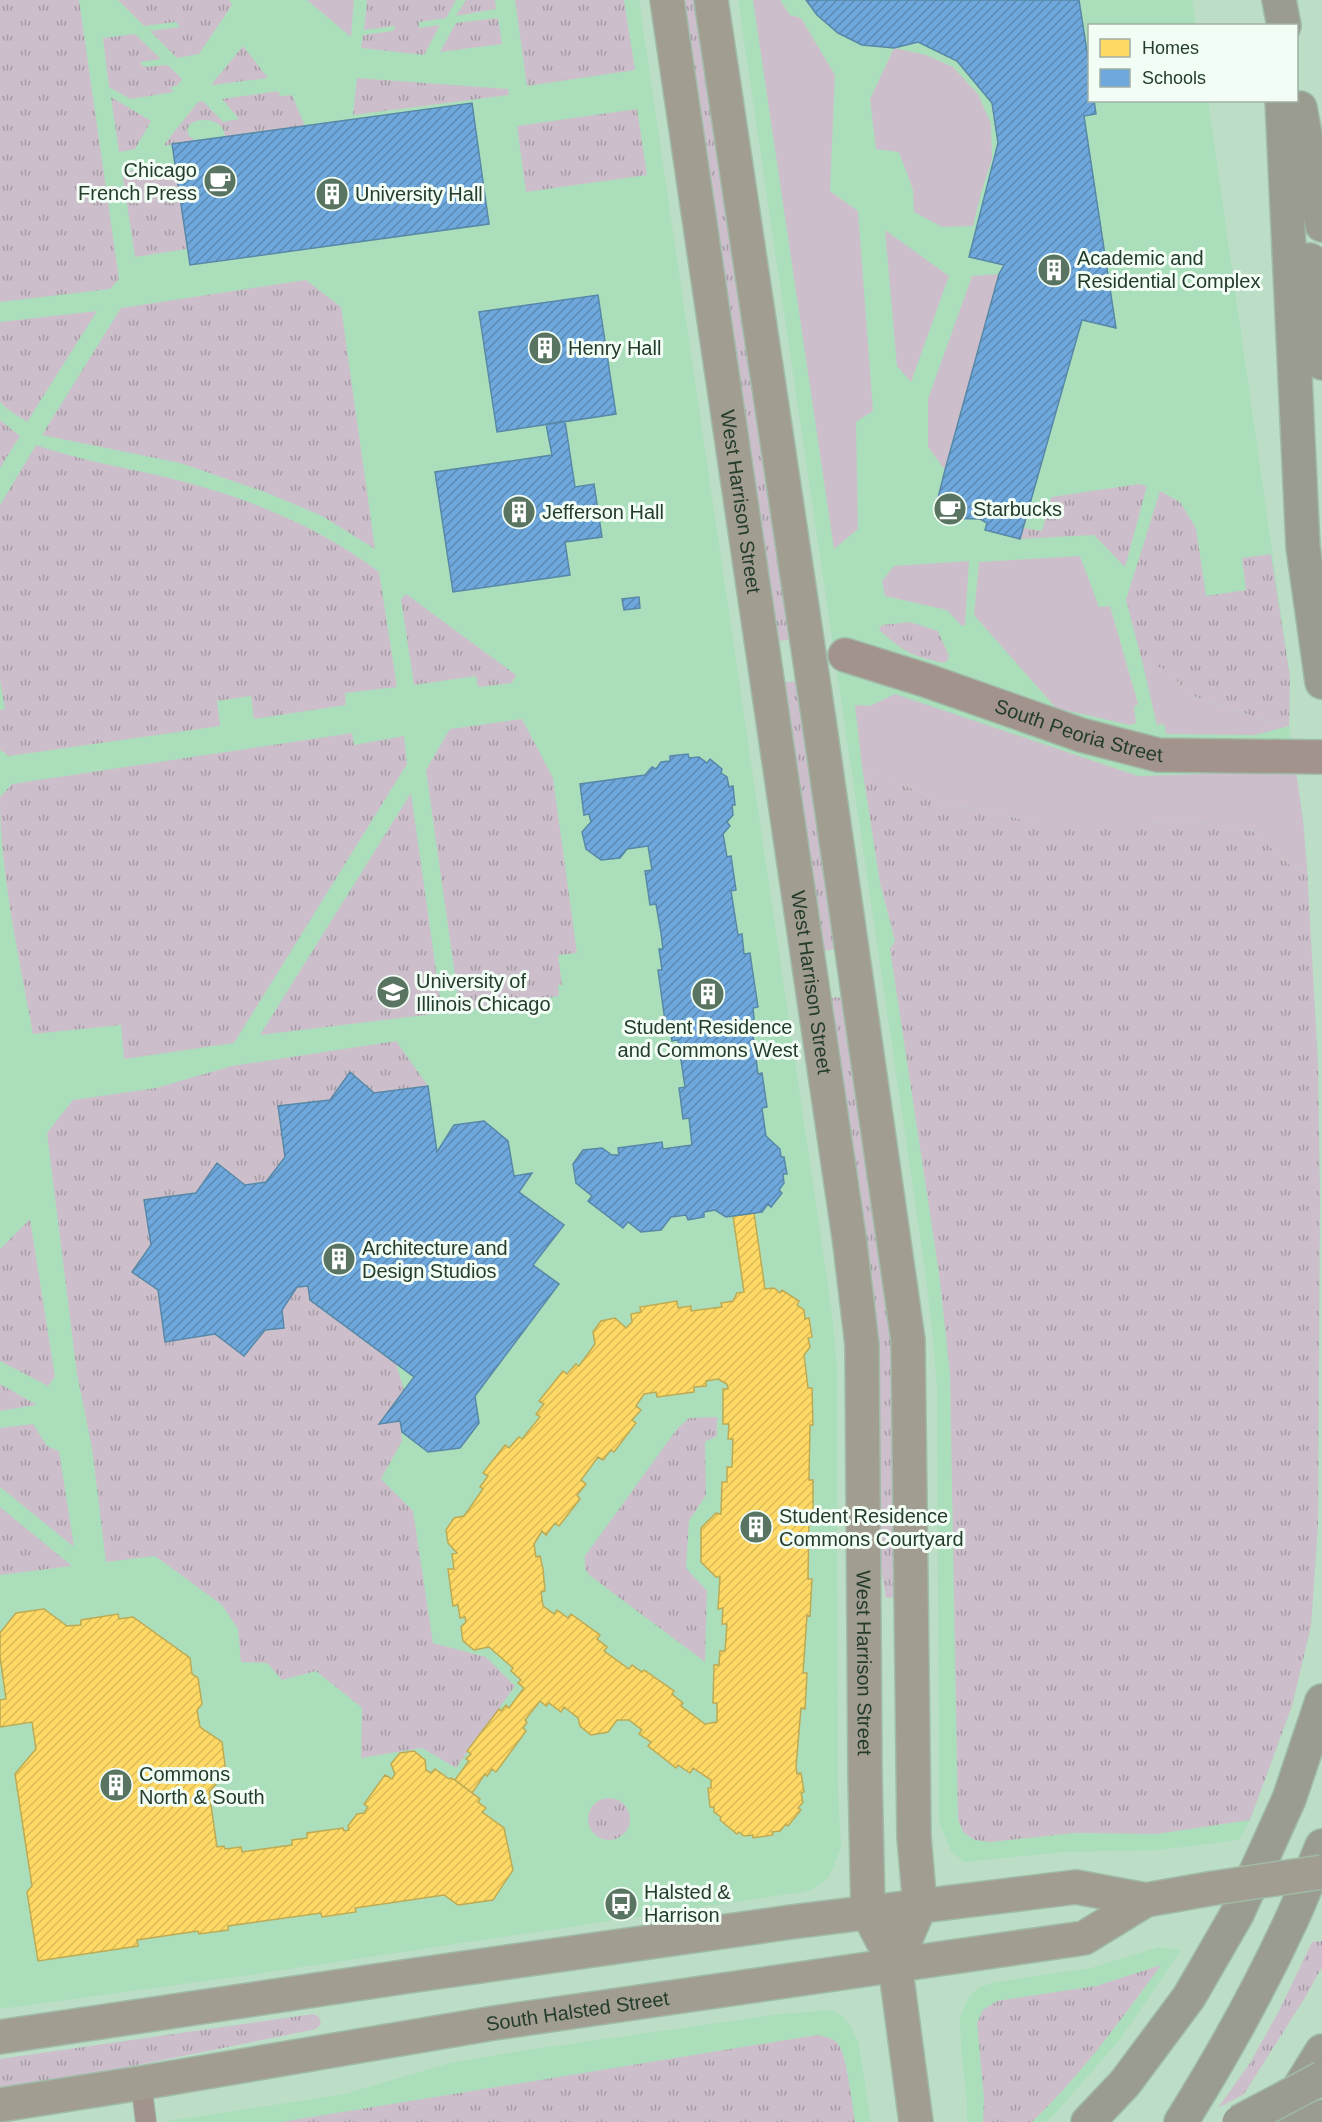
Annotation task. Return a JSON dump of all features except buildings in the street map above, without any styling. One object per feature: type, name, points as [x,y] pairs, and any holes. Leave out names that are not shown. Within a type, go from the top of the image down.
[{"type":"highway","points":[[1278,0],[1281,24]]},
{"type":"highway","points":[[1282,102],[1303,547],[1322,682]]},
{"type":"highway","points":[[1290,102],[1322,363]]},
{"type":"highway","points":[[1298,102],[1322,225]]},
{"type":"highway","points":[[1088,2122],[1125,2083],[1189,1997],[1237,1914],[1289,1799],[1322,1701]]},
{"type":"highway","points":[[1181,2122],[1251,2001],[1290,1923],[1322,1846]]},
{"type":"highway","points":[[1278,2122],[1322,2051]]},
{"type":"highway","points":[[1239,2122],[1322,2078]]},
{"type":"highway","points":[[1310,2122],[1322,2117]]},
{"type":"main road","name":"West Harrison Street","points":[[667,0],[848,1232],[862,1345],[868,1913],[895,1964],[916,2122]]},
{"type":"main road","points":[[711,0],[819,721],[908,1340],[914,1837],[920,1906],[895,1964]]},
{"type":"main road","name":"South Halsted Street","points":[[0,2037],[416,1975],[920,1906],[1076,1887],[1146,1900],[1322,1872]]},
{"type":"main road","name":"South Halsted Street","points":[[0,2105],[494,2023],[1083,1938],[1146,1900]]},
{"type":"street","name":"South Peoria Street","points":[[845,655],[925,680],[1081,735],[1158,755],[1307,757]]},
{"type":"lane","points":[[141,2083],[146,2122]]},
{"type":"shaded area","name":"University of Illinois Chicago","points":[[0,0],[639,0],[832,1313],[837,1366],[838,1791],[841,1848],[829,1877],[813,1889],[249,1975],[0,2009]]},
{"type":"shaded area","points":[[738,0],[1192,0],[1196,24],[1088,24],[1088,102],[1208,102],[1290,677],[1289,726],[1303,820],[1318,1064],[1320,1196],[1318,1525],[1311,1626],[1292,1706],[1250,1820],[1239,1840],[1159,1850],[1063,1852],[964,1862],[951,1851],[939,1822],[937,1390],[925,1270]]},
{"type":"shaded area","points":[[1159,1947],[1181,1950],[1121,2038],[1054,2115],[1046,2122],[967,2122],[960,2017],[968,1999],[979,1987],[996,1982],[1091,1968]]},
{"type":"shaded area","points":[[831,2010],[841,2015],[851,2027],[858,2041],[871,2122],[162,2122],[345,2094],[450,2063],[507,2053],[781,2014]]},
{"type":"green space","points":[[0,0],[79,0],[119,279],[110,289],[0,302]]},
{"type":"green space","points":[[118,0],[229,0],[232,5],[199,54],[177,58],[150,31],[180,27],[176,22],[144,26]]},
{"type":"green space","points":[[307,0],[354,0],[351,37]]},
{"type":"green space","points":[[367,0],[456,0],[446,18],[419,22],[419,28],[440,25],[424,55],[361,48],[363,35],[393,31],[395,26],[364,30]]},
{"type":"green space","points":[[466,0],[495,0],[496,9],[456,16]]},
{"type":"green space","points":[[515,0],[624,0],[635,70],[527,86]]},
{"type":"green space","points":[[677,0],[700,0],[793,639],[772,642]]},
{"type":"green space","points":[[753,0],[780,0],[790,15],[801,18],[835,75],[830,191],[858,211],[873,411],[856,422],[858,529],[834,549]]},
{"type":"green space","points":[[498,18],[502,44],[440,52],[456,23]]},
{"type":"green space","points":[[135,34],[161,59],[140,62],[144,67],[168,65],[182,79],[178,85],[170,88],[174,92],[130,99],[109,87],[103,38]]},
{"type":"green space","points":[[243,46],[268,78],[211,85]]},
{"type":"green space","points":[[894,48],[926,55],[953,67],[978,94],[991,124],[992,159],[973,226],[942,227],[914,212],[913,190],[899,152],[876,149],[870,99]]},
{"type":"green space","points":[[357,78],[508,89],[509,95],[353,115]]},
{"type":"green space","points":[[278,91],[280,96],[292,95],[305,126],[225,137],[224,131],[217,123],[202,120],[191,123],[187,129],[189,136],[196,141],[163,146],[198,102],[203,101],[223,122],[239,119],[222,99]]},
{"type":"green space","points":[[111,97],[151,121],[135,149],[119,152]]},
{"type":"green space","points":[[637,109],[647,175],[526,192],[517,126]]},
{"type":"green space","points":[[176,164],[187,249],[135,257],[122,172]]},
{"type":"green space","points":[[885,230],[949,276],[911,382],[897,366]]},
{"type":"green space","points":[[999,274],[945,470],[928,447],[928,399],[972,276]]},
{"type":"green space","points":[[306,280],[341,307],[375,549],[322,516],[265,492],[180,463],[42,435],[121,308]]},
{"type":"green space","points":[[97,311],[27,422],[0,402],[0,322]]},
{"type":"green space","points":[[0,420],[20,436],[0,468]]},
{"type":"green space","points":[[36,445],[81,458],[186,482],[245,501],[301,525],[354,555],[379,572],[397,687],[345,693],[346,705],[254,719],[251,696],[217,701],[220,726],[9,756],[0,750],[0,710],[5,709],[0,680],[0,505]]},
{"type":"green space","points":[[1139,484],[1147,486],[1125,567],[1094,535],[1020,539],[1024,528],[1042,531],[1051,497]]},
{"type":"green space","points":[[1160,491],[1180,502],[1196,528],[1206,596],[1246,590],[1242,558],[1271,554],[1290,677],[1289,726],[1282,726],[1187,694],[1169,671],[1142,661],[1126,600]]},
{"type":"green space","points":[[1080,556],[1099,607],[1110,606],[1138,704],[1134,707],[1136,723],[1130,725],[1056,708],[974,615],[979,562]]},
{"type":"green space","points":[[969,561],[965,625],[962,626],[947,610],[885,596],[882,581],[894,566]]},
{"type":"green space","points":[[406,594],[516,675],[512,683],[478,687],[476,676],[414,685],[401,599]]},
{"type":"green space","points":[[910,622],[938,631],[949,656],[947,661],[944,663],[909,652],[879,630],[882,625]]},
{"type":"green space","points":[[1142,661],[1169,671],[1187,694],[1282,726],[1289,726],[1255,735],[1166,734],[1164,724],[1157,725]]},
{"type":"green space","points":[[800,681],[837,942],[835,949],[825,951],[819,950],[778,683]]},
{"type":"green space","points":[[895,694],[1138,776],[1296,771],[1307,868],[1292,867],[1253,831],[1183,820],[1139,825],[1048,825],[945,803],[862,767],[855,705],[870,706]]},
{"type":"green space","points":[[522,719],[553,778],[577,953],[558,955],[562,985],[558,985],[559,996],[460,1011],[426,770],[450,729]]},
{"type":"green space","points":[[352,733],[354,745],[404,736],[407,764],[234,1043],[124,1059],[121,1025],[33,1034],[11,916],[3,856],[0,797],[12,784]]},
{"type":"green space","points":[[862,767],[945,803],[1048,825],[1139,825],[1183,820],[1253,831],[1292,867],[1307,868],[1318,1064],[1320,1196],[1318,1525],[1311,1626],[1292,1706],[1250,1820],[1156,1834],[1075,1833],[990,1842],[975,1840],[964,1833],[958,1820],[950,1374],[939,1273],[890,949],[895,941],[880,883]]},
{"type":"green space","points":[[411,793],[442,1013],[260,1035]]},
{"type":"green space","points":[[837,997],[845,999],[897,1335],[899,1597],[886,1598],[875,1532],[826,1002]]},
{"type":"green space","points":[[396,1041],[428,1086],[374,1093],[350,1072],[330,1100],[278,1106],[285,1157],[266,1182],[245,1185],[217,1163],[196,1193],[145,1200],[151,1245],[132,1272],[158,1290],[166,1342],[215,1334],[244,1356],[265,1330],[284,1328],[282,1310],[297,1287],[308,1286],[310,1300],[396,1364],[404,1390],[380,1424],[400,1421],[402,1441],[381,1479],[413,1511],[433,1643],[486,1657],[515,1686],[456,1768],[422,1748],[361,1758],[362,1708],[316,1671],[282,1680],[267,1663],[241,1662],[238,1629],[222,1605],[155,1556],[106,1562],[92,1448],[77,1374],[47,1133],[73,1100],[156,1088],[232,1066]]},
{"type":"green space","points":[[30,1219],[55,1377],[48,1386],[0,1361],[0,1249]]},
{"type":"green space","points":[[0,1384],[37,1405],[0,1411]]},
{"type":"green space","points":[[717,1417],[717,1436],[705,1442],[706,1495],[689,1521],[686,1568],[707,1591],[705,1662],[589,1575],[585,1569],[585,1556],[677,1429],[689,1418]]},
{"type":"green space","points":[[33,1424],[47,1446],[59,1451],[74,1547],[0,1487],[0,1428]]},
{"type":"green space","points":[[0,1507],[72,1566],[0,1575]]},
{"type":"green space","points":[[609,1798],[624,1804],[630,1819],[624,1834],[609,1840],[594,1834],[588,1819],[594,1804]]},
{"type":"green space","points":[[1322,1941],[1322,1967],[1306,1996],[1244,2094],[1218,2108],[1250,2063],[1280,2009],[1312,1942]]},
{"type":"green space","points":[[1161,1965],[1084,2066],[1032,2122],[983,2122],[984,2098],[977,2023],[983,2010],[997,2001],[1096,1986]]},
{"type":"green space","points":[[313,2014],[319,2017],[321,2024],[316,2029],[84,2076],[0,2087],[0,2059]]},
{"type":"green space","points":[[817,2035],[833,2040],[841,2050],[847,2069],[855,2122],[281,2122]]},
{"type":"place","name":"Chicago French Press","points":[[220,181]]},
{"type":"place","name":"University Hall","points":[[332,194]]},
{"type":"place","name":"Academic and Residential Complex","points":[[1054,270]]},
{"type":"place","name":"Henry Hall","points":[[545,348]]},
{"type":"place","name":"Starbucks","points":[[950,509]]},
{"type":"place","name":"Jefferson Hall","points":[[519,512]]},
{"type":"place","name":"University of Illinois Chicago","points":[[393,992]]},
{"type":"place","name":"Student Residence and Commons West","points":[[708,994]]},
{"type":"place","name":"Architecture and Design Studios","points":[[339,1259]]},
{"type":"place","name":"Student Residence Commons Courtyard","points":[[756,1527]]},
{"type":"place","name":"Commons North & South","points":[[116,1785]]},
{"type":"place","name":"Halsted & Harrison","points":[[621,1904]]}]
